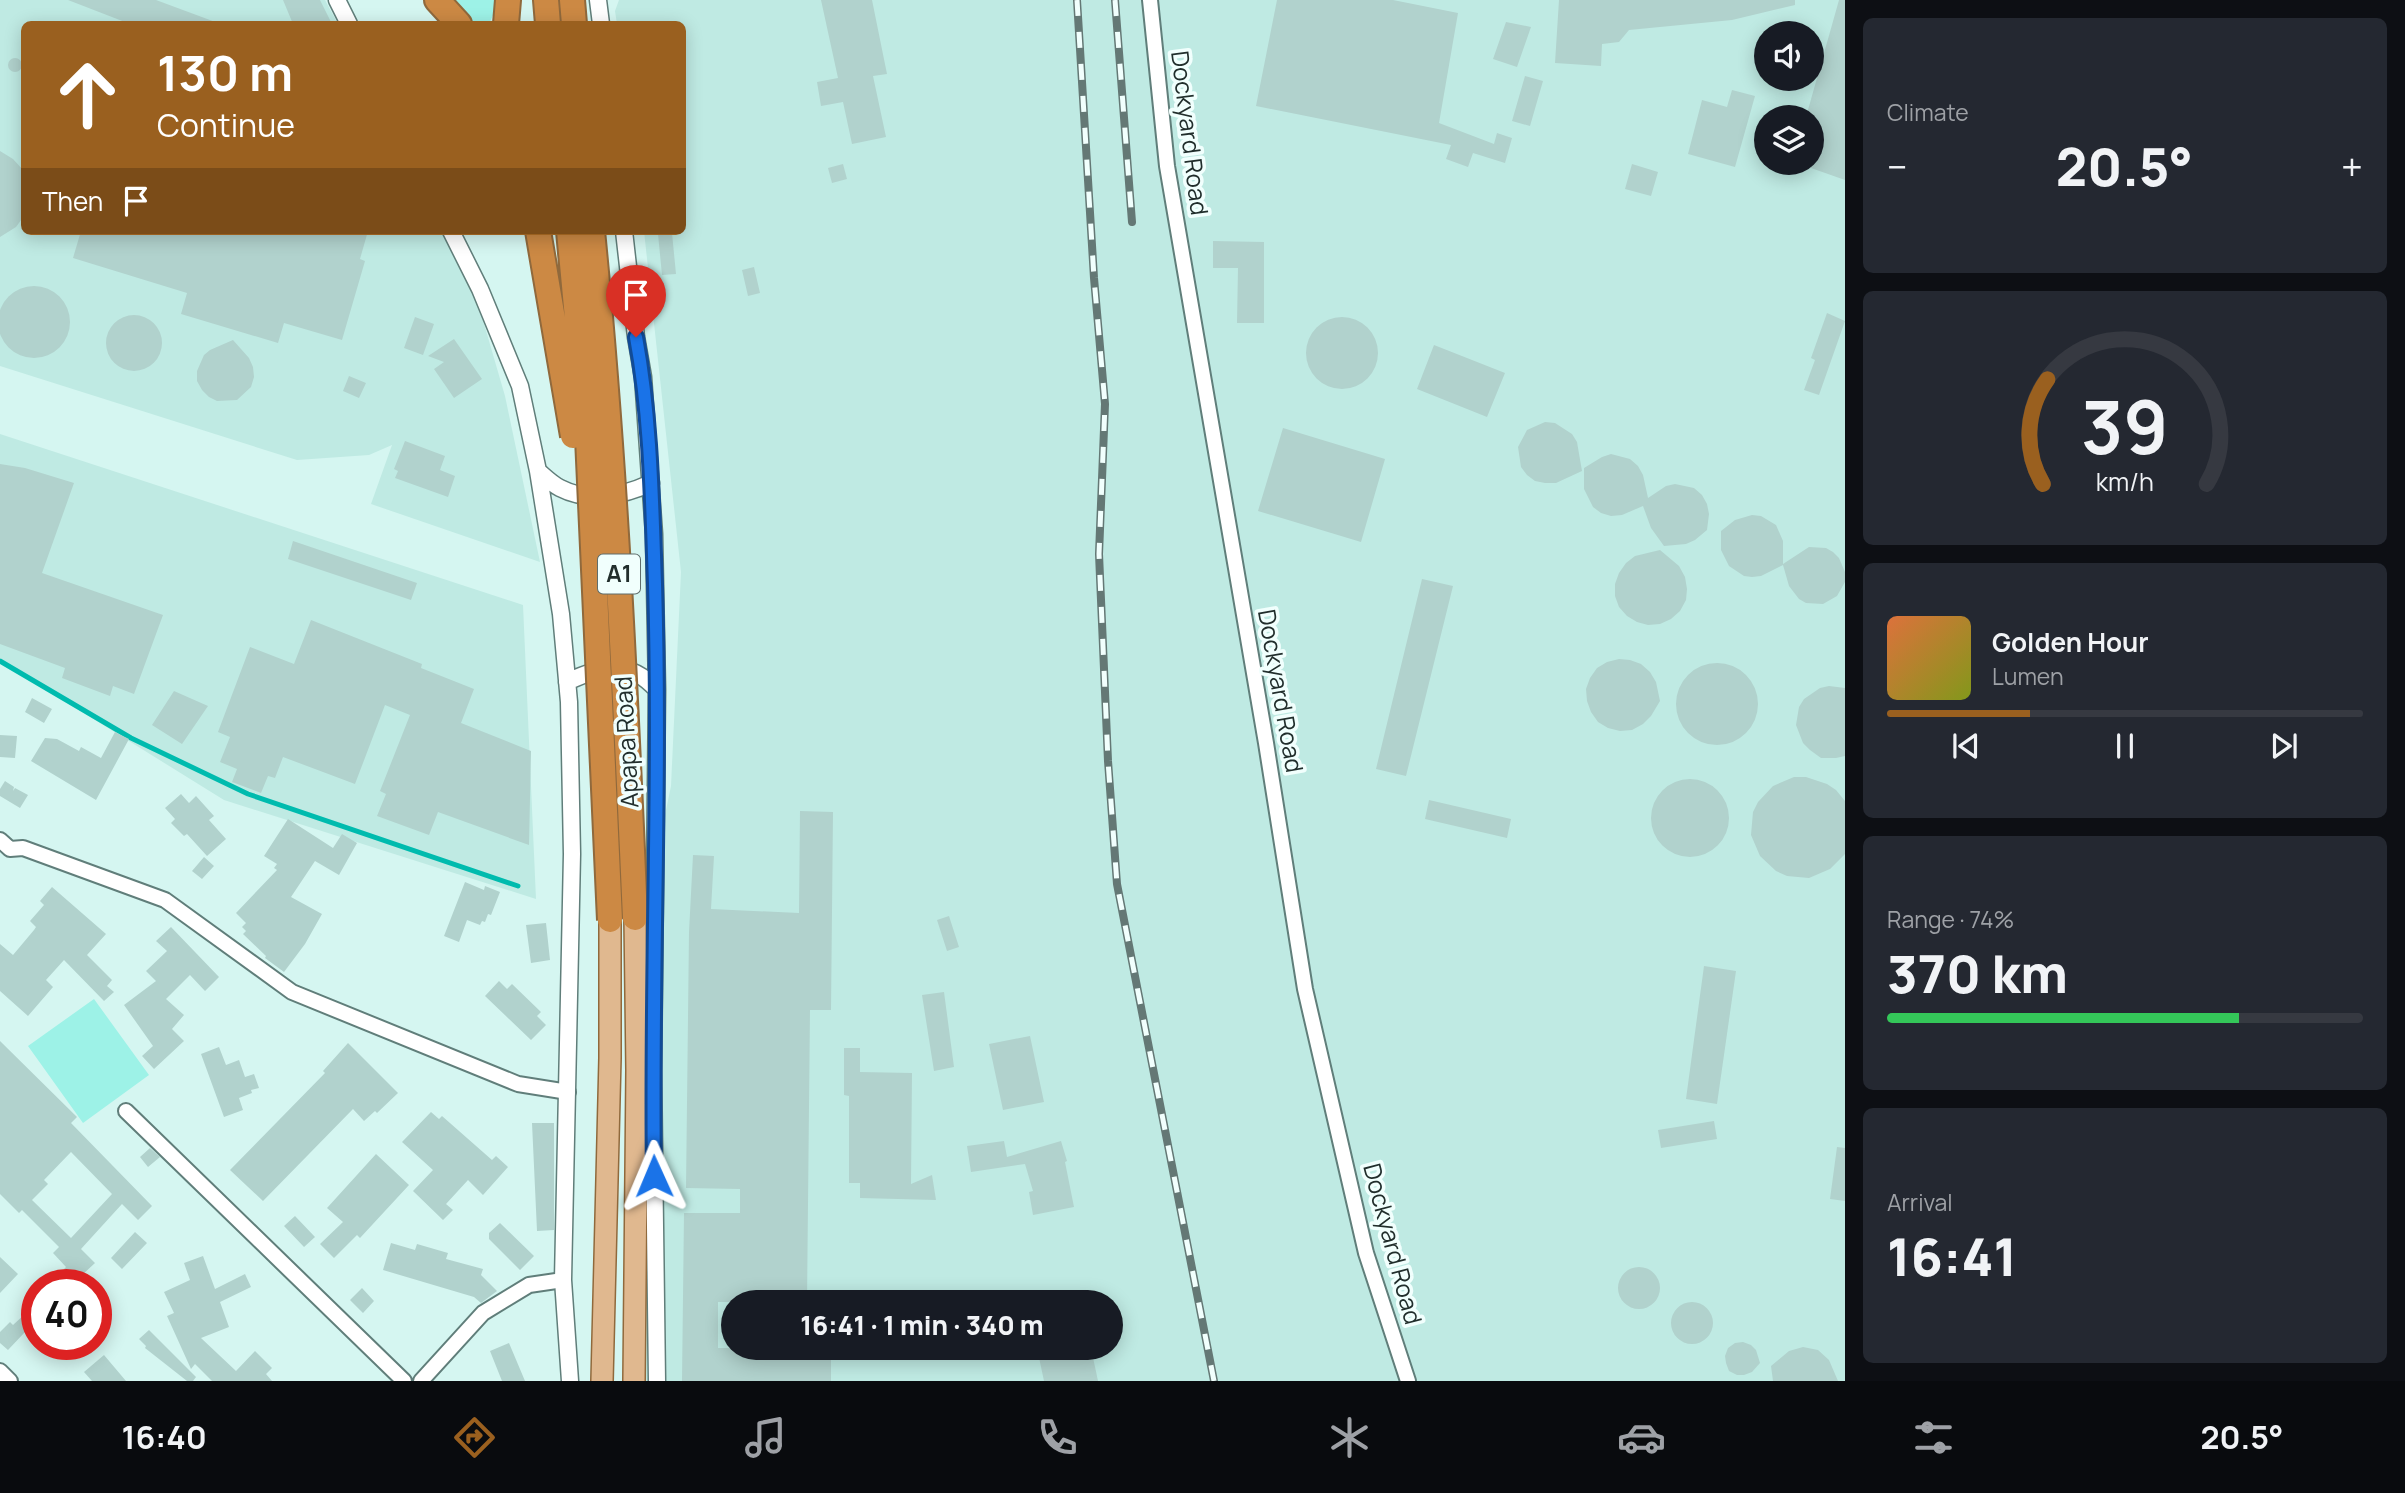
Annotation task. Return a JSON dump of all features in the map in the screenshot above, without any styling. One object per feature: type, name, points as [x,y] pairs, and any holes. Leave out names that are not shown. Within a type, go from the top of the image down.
[{"type":"highway","points":[[437,0],[455,21]]},
{"type":"highway","points":[[506,21],[508,0]]},
{"type":"highway","points":[[546,0],[548,21]]},
{"type":"highway","points":[[572,0],[574,21]]},
{"type":"highway","points":[[539,235],[594,568]]},
{"type":"highway","name":"Apapa Road","points":[[569,235],[588,438],[610,920]]},
{"type":"highway","name":"Apapa Road","points":[[592,235],[606,365],[635,918]]},
{"type":"main road","name":"Apapa Road","points":[[635,918],[635,1381]]},
{"type":"main road","name":"Apapa Road","points":[[602,1381],[610,1058],[610,920]]},
{"type":"street","points":[[337,0],[348,21]]},
{"type":"street","points":[[598,0],[601,21]]},
{"type":"street","name":"Dockyard Road","points":[[1150,0],[1167,166],[1262,716],[1305,989],[1366,1253],[1408,1381]]},
{"type":"street","points":[[454,235],[480,289],[520,386],[557,579],[567,682],[572,854],[563,1280],[570,1381]]},
{"type":"street","points":[[624,235],[643,377],[654,534],[657,690],[653,1071],[657,1381]]},
{"type":"street","points":[[538,471],[558,487],[579,496],[629,493],[650,482]]},
{"type":"street","points":[[567,682],[589,672],[613,667],[632,670],[645,677],[657,690]]},
{"type":"street","points":[[3,850],[23,848],[165,900],[292,992],[518,1084],[568,1092]]},
{"type":"street","points":[[127,1111],[404,1381]]},
{"type":"street","points":[[421,1381],[483,1313],[529,1285],[563,1280]]},
{"type":"street","points":[[0,1371],[10,1381]]},
{"type":"shaded area","points":[[0,0],[325,0],[336,21],[21,21],[21,235],[443,235],[478,303],[505,396],[540,562],[371,504],[392,445],[369,455],[297,460],[0,366]]},
{"type":"shaded area","points":[[451,0],[500,0],[490,21],[467,21]]},
{"type":"shaded area","points":[[619,0],[1845,0],[1845,1381],[638,1381],[636,955],[671,786],[681,572],[644,235],[686,235],[686,21],[617,21],[615,11]]},
{"type":"shaded area","points":[[0,434],[523,605],[536,899],[224,800],[0,661]]},
{"type":"shaded area","points":[[94,999],[149,1075],[83,1123],[28,1046]]},
{"type":"building","points":[[68,0],[156,0],[213,21],[122,21]]},
{"type":"building","points":[[283,0],[320,0],[330,21],[292,21]]},
{"type":"building","points":[[821,0],[872,0],[887,74],[873,76],[886,137],[852,144],[843,102],[821,106],[817,82],[838,78]]},
{"type":"building","points":[[1277,0],[1393,0],[1458,13],[1439,123],[1494,144],[1497,133],[1512,138],[1505,163],[1473,153],[1468,167],[1446,159],[1451,145],[1256,106]]},
{"type":"building","points":[[1559,0],[1795,0],[1795,5],[1732,20],[1629,30],[1619,42],[1602,44],[1601,66],[1555,63]]},
{"type":"building","points":[[1839,0],[1845,0],[1845,180],[1824,173],[1824,105],[1809,105],[1813,91],[1824,91],[1824,53]]},
{"type":"building","points":[[1506,22],[1531,27],[1517,67],[1493,59]]},
{"type":"building","points":[[10,60],[20,60],[20,70],[10,70]]},
{"type":"building","points":[[1525,76],[1543,81],[1530,126],[1512,121]]},
{"type":"building","points":[[1732,90],[1755,96],[1735,167],[1688,154],[1702,100],[1727,107]]},
{"type":"building","points":[[0,151],[21,168],[21,220],[16,227],[0,237]]},
{"type":"building","points":[[843,164],[847,179],[832,183],[828,168]]},
{"type":"building","points":[[1632,164],[1658,172],[1651,196],[1625,189]]},
{"type":"building","points":[[80,235],[367,235],[360,259],[365,261],[342,340],[284,323],[278,343],[181,314],[187,293],[73,258]]},
{"type":"building","points":[[658,235],[672,235],[676,274],[662,275]]},
{"type":"building","points":[[1213,241],[1264,242],[1264,323],[1237,323],[1238,268],[1213,268]]},
{"type":"building","points":[[754,267],[760,293],[748,296],[742,270]]},
{"type":"building","points":[[27,287],[41,287],[54,292],[64,302],[69,315],[69,329],[64,342],[54,352],[41,357],[27,357],[14,352],[4,342],[-1,329],[-1,315],[4,302],[14,292]]},
{"type":"building","points":[[1827,313],[1845,321],[1819,395],[1804,390],[1815,360],[1811,358]]},
{"type":"building","points":[[128,315],[140,315],[154,323],[162,337],[160,354],[154,363],[140,371],[128,371],[111,359],[106,349],[106,337],[118,320]]},
{"type":"building","points":[[415,317],[434,324],[423,355],[404,348]]},
{"type":"building","points":[[1342,317],[1362,323],[1372,333],[1378,353],[1372,373],[1362,383],[1342,389],[1322,383],[1312,373],[1306,353],[1312,333],[1322,323]]},
{"type":"building","points":[[454,339],[482,379],[454,398],[434,369],[444,362],[428,356]]},
{"type":"building","points":[[233,340],[249,358],[254,377],[251,387],[237,400],[217,401],[202,390],[197,381],[197,371],[204,355]]},
{"type":"building","points":[[1434,345],[1505,373],[1487,417],[1417,389]]},
{"type":"building","points":[[349,376],[366,383],[359,398],[343,391]]},
{"type":"building","points":[[1545,422],[1555,423],[1572,434],[1577,442],[1582,471],[1556,483],[1535,481],[1521,467],[1518,447],[1527,430]]},
{"type":"building","points":[[1283,428],[1385,459],[1361,542],[1258,511]]},
{"type":"building","points":[[405,441],[445,456],[440,470],[455,476],[448,497],[395,478],[398,471],[394,469]]},
{"type":"building","points":[[1611,454],[1630,459],[1638,466],[1648,498],[1666,486],[1675,484],[1694,488],[1707,504],[1707,530],[1686,544],[1664,546],[1651,528],[1643,506],[1622,515],[1611,516],[1593,507],[1584,489],[1584,468]]},
{"type":"building","points":[[0,464],[25,468],[74,483],[42,573],[163,615],[134,694],[113,686],[110,696],[62,678],[65,668],[0,644]]},
{"type":"building","points":[[1752,515],[1761,516],[1776,525],[1783,541],[1783,564],[1809,547],[1826,548],[1833,552],[1845,572],[1845,582],[1837,596],[1823,604],[1806,603],[1799,599],[1789,586],[1783,565],[1761,576],[1752,577],[1744,576],[1729,566],[1721,550],[1721,531],[1735,520]]},
{"type":"building","points":[[293,541],[417,583],[411,600],[288,559]]},
{"type":"building","points":[[1660,550],[1679,566],[1685,577],[1686,600],[1680,611],[1671,619],[1648,625],[1627,616],[1619,607],[1615,584],[1626,563],[1635,556]]},
{"type":"building","points":[[1422,579],[1453,586],[1406,776],[1376,769]]},
{"type":"building","points":[[311,620],[422,664],[421,668],[474,689],[461,723],[531,751],[529,845],[438,812],[429,835],[377,816],[386,794],[380,791],[410,715],[385,705],[355,784],[283,757],[275,778],[268,776],[261,793],[232,782],[237,769],[220,762],[230,737],[218,732],[250,647],[294,664]]},
{"type":"building","points":[[1619,659],[1641,664],[1650,672],[1656,682],[1660,701],[1651,716],[1632,730],[1620,731],[1598,722],[1587,701],[1586,689],[1597,668]]},
{"type":"building","points":[[1717,663],[1733,666],[1746,675],[1755,688],[1758,704],[1755,720],[1746,733],[1733,742],[1717,745],[1701,742],[1688,733],[1679,720],[1676,704],[1679,688],[1688,675],[1701,666]]},
{"type":"building","points":[[1820,688],[1845,688],[1845,756],[1821,758],[1803,743],[1796,725],[1799,707],[1804,699]]},
{"type":"building","points":[[174,691],[208,706],[182,744],[152,725]]},
{"type":"building","points":[[32,698],[52,709],[44,723],[25,712]]},
{"type":"building","points":[[115,732],[129,739],[96,800],[31,761],[45,738],[57,739],[79,751],[81,747],[101,758]]},
{"type":"building","points":[[0,735],[17,736],[15,758],[0,757]]},
{"type":"building","points":[[1794,777],[1806,777],[1827,784],[1845,801],[1845,854],[1830,869],[1809,878],[1787,876],[1776,871],[1760,856],[1751,835],[1753,812],[1758,802],[1773,786]]},
{"type":"building","points":[[1690,779],[1705,782],[1718,790],[1726,803],[1729,818],[1726,833],[1718,846],[1705,854],[1690,857],[1675,854],[1662,846],[1654,833],[1651,818],[1654,803],[1662,790],[1675,782]]},
{"type":"building","points":[[5,781],[14,787],[13,791],[15,788],[28,795],[20,808],[0,796],[0,789]]},
{"type":"building","points":[[181,794],[189,803],[196,796],[214,816],[209,820],[226,839],[207,856],[187,834],[184,836],[171,823],[175,819],[165,808]]},
{"type":"building","points":[[1429,800],[1511,819],[1507,838],[1425,819]]},
{"type":"building","points":[[800,811],[833,812],[831,1010],[810,1010],[807,1290],[721,1290],[721,1302],[718,1302],[718,1348],[721,1348],[721,1360],[831,1360],[831,1381],[682,1381],[684,1213],[740,1213],[740,1189],[686,1188],[689,932],[693,855],[714,856],[711,909],[799,913]]},
{"type":"building","points":[[288,819],[333,848],[342,834],[357,843],[339,875],[315,861],[291,897],[322,914],[305,944],[284,972],[265,958],[243,934],[246,931],[242,927],[246,923],[236,913],[277,870],[274,868],[277,864],[264,856]]},
{"type":"building","points":[[204,857],[214,866],[202,879],[192,871]]},
{"type":"building","points":[[465,882],[484,890],[485,886],[500,892],[491,915],[488,914],[485,922],[482,921],[480,925],[467,920],[459,942],[444,936]]},
{"type":"building","points":[[52,887],[106,934],[87,955],[112,980],[107,986],[114,992],[104,1001],[64,960],[46,980],[53,987],[28,1016],[0,991],[0,944],[13,955],[36,927],[30,921],[44,905],[40,901]]},
{"type":"building","points":[[949,916],[959,947],[947,951],[937,920]]},
{"type":"building","points":[[546,923],[550,960],[531,963],[526,925]]},
{"type":"building","points":[[171,927],[219,977],[205,991],[190,975],[166,999],[184,1015],[172,1029],[184,1041],[154,1069],[142,1056],[153,1046],[124,1005],[156,981],[146,971],[167,951],[156,941]]},
{"type":"building","points":[[1704,966],[1736,971],[1717,1104],[1686,1099]]},
{"type":"building","points":[[499,981],[507,989],[512,984],[541,1012],[537,1016],[546,1025],[531,1040],[485,996]]},
{"type":"building","points":[[944,992],[954,1067],[934,1071],[922,995]]},
{"type":"building","points":[[1030,1036],[1044,1102],[1003,1110],[989,1044]]},
{"type":"building","points":[[0,1041],[77,1117],[71,1123],[152,1206],[138,1220],[122,1204],[81,1249],[95,1263],[89,1269],[64,1269],[66,1267],[53,1253],[59,1247],[22,1210],[19,1213],[0,1194]],"holes":[[[71,1152],[112,1194],[71,1238],[32,1200],[48,1184],[44,1180]]]},
{"type":"building","points":[[348,1043],[398,1093],[364,1121],[353,1109],[263,1201],[230,1170],[325,1073],[323,1071]]},
{"type":"building","points":[[219,1047],[226,1065],[239,1060],[245,1077],[254,1074],[259,1088],[239,1098],[243,1110],[224,1117],[201,1054]]},
{"type":"building","points":[[844,1048],[860,1048],[860,1072],[912,1073],[911,1184],[932,1175],[936,1200],[860,1198],[860,1183],[849,1183],[849,1096],[844,1095]]},
{"type":"building","points":[[431,1112],[439,1119],[442,1116],[492,1160],[496,1156],[508,1167],[483,1195],[468,1180],[446,1204],[453,1210],[443,1220],[413,1191],[433,1170],[402,1142]]},
{"type":"building","points":[[1714,1121],[1717,1139],[1661,1148],[1658,1130]]},
{"type":"building","points":[[532,1123],[554,1123],[554,1230],[537,1231]]},
{"type":"building","points":[[1004,1141],[1007,1157],[1061,1141],[1074,1207],[1033,1215],[1029,1192],[1033,1191],[1025,1164],[971,1172],[967,1146]]},
{"type":"building","points":[[1837,1147],[1845,1148],[1845,1201],[1830,1199]]},
{"type":"building","points":[[150,1148],[160,1157],[148,1167],[140,1157]]},
{"type":"building","points":[[376,1154],[409,1185],[360,1238],[357,1235],[334,1258],[320,1244],[343,1222],[327,1208]]},
{"type":"building","points":[[295,1216],[315,1237],[304,1247],[284,1226]]},
{"type":"building","points":[[500,1223],[534,1256],[520,1270],[489,1239],[489,1233]]},
{"type":"building","points":[[135,1232],[147,1243],[122,1269],[111,1258]]},
{"type":"building","points":[[391,1243],[415,1250],[417,1244],[448,1253],[446,1259],[483,1269],[481,1275],[497,1291],[481,1303],[474,1297],[383,1270]]},
{"type":"building","points":[[203,1256],[215,1289],[245,1274],[251,1287],[220,1302],[229,1327],[201,1338],[236,1371],[255,1351],[272,1368],[266,1374],[272,1381],[212,1381],[195,1364],[191,1369],[167,1316],[174,1313],[164,1292],[190,1280],[184,1263]]},
{"type":"building","points":[[0,1257],[18,1274],[0,1293]]},
{"type":"building","points":[[1639,1267],[1654,1273],[1660,1288],[1654,1303],[1639,1309],[1624,1303],[1618,1288],[1624,1273]]},
{"type":"building","points":[[362,1288],[374,1301],[363,1313],[350,1300]]},
{"type":"building","points":[[1692,1302],[1707,1308],[1713,1323],[1707,1338],[1692,1344],[1677,1338],[1671,1323],[1677,1308]]},
{"type":"building","points":[[21,1318],[21,1336],[8,1350],[0,1343],[0,1332],[10,1322],[13,1325]]},
{"type":"building","points":[[149,1330],[196,1377],[193,1381],[187,1381],[145,1348],[139,1339]]},
{"type":"building","points":[[1743,1342],[1756,1350],[1760,1363],[1752,1372],[1737,1375],[1729,1371],[1725,1356],[1728,1348]]},
{"type":"building","points":[[509,1343],[525,1381],[502,1381],[490,1351]]},
{"type":"building","points":[[1803,1347],[1818,1350],[1829,1360],[1838,1381],[1773,1381],[1771,1366],[1789,1351]]},
{"type":"building","points":[[98,1360],[108,1360],[126,1381],[92,1381],[84,1372]]},
{"type":"building","points":[[1040,1360],[1094,1360],[1098,1381],[1044,1381]]},
{"type":"waterway","points":[[0,661],[131,738],[248,794],[518,886]]},
{"type":"railway","points":[[1077,0],[1094,278],[1105,404],[1099,554],[1108,761],[1117,884],[1214,1381]]},
{"type":"railway","points":[[1115,0],[1132,222]]},
{"type":"route","points":[[636,337],[643,377],[654,534],[657,690],[654,1176]]}]
